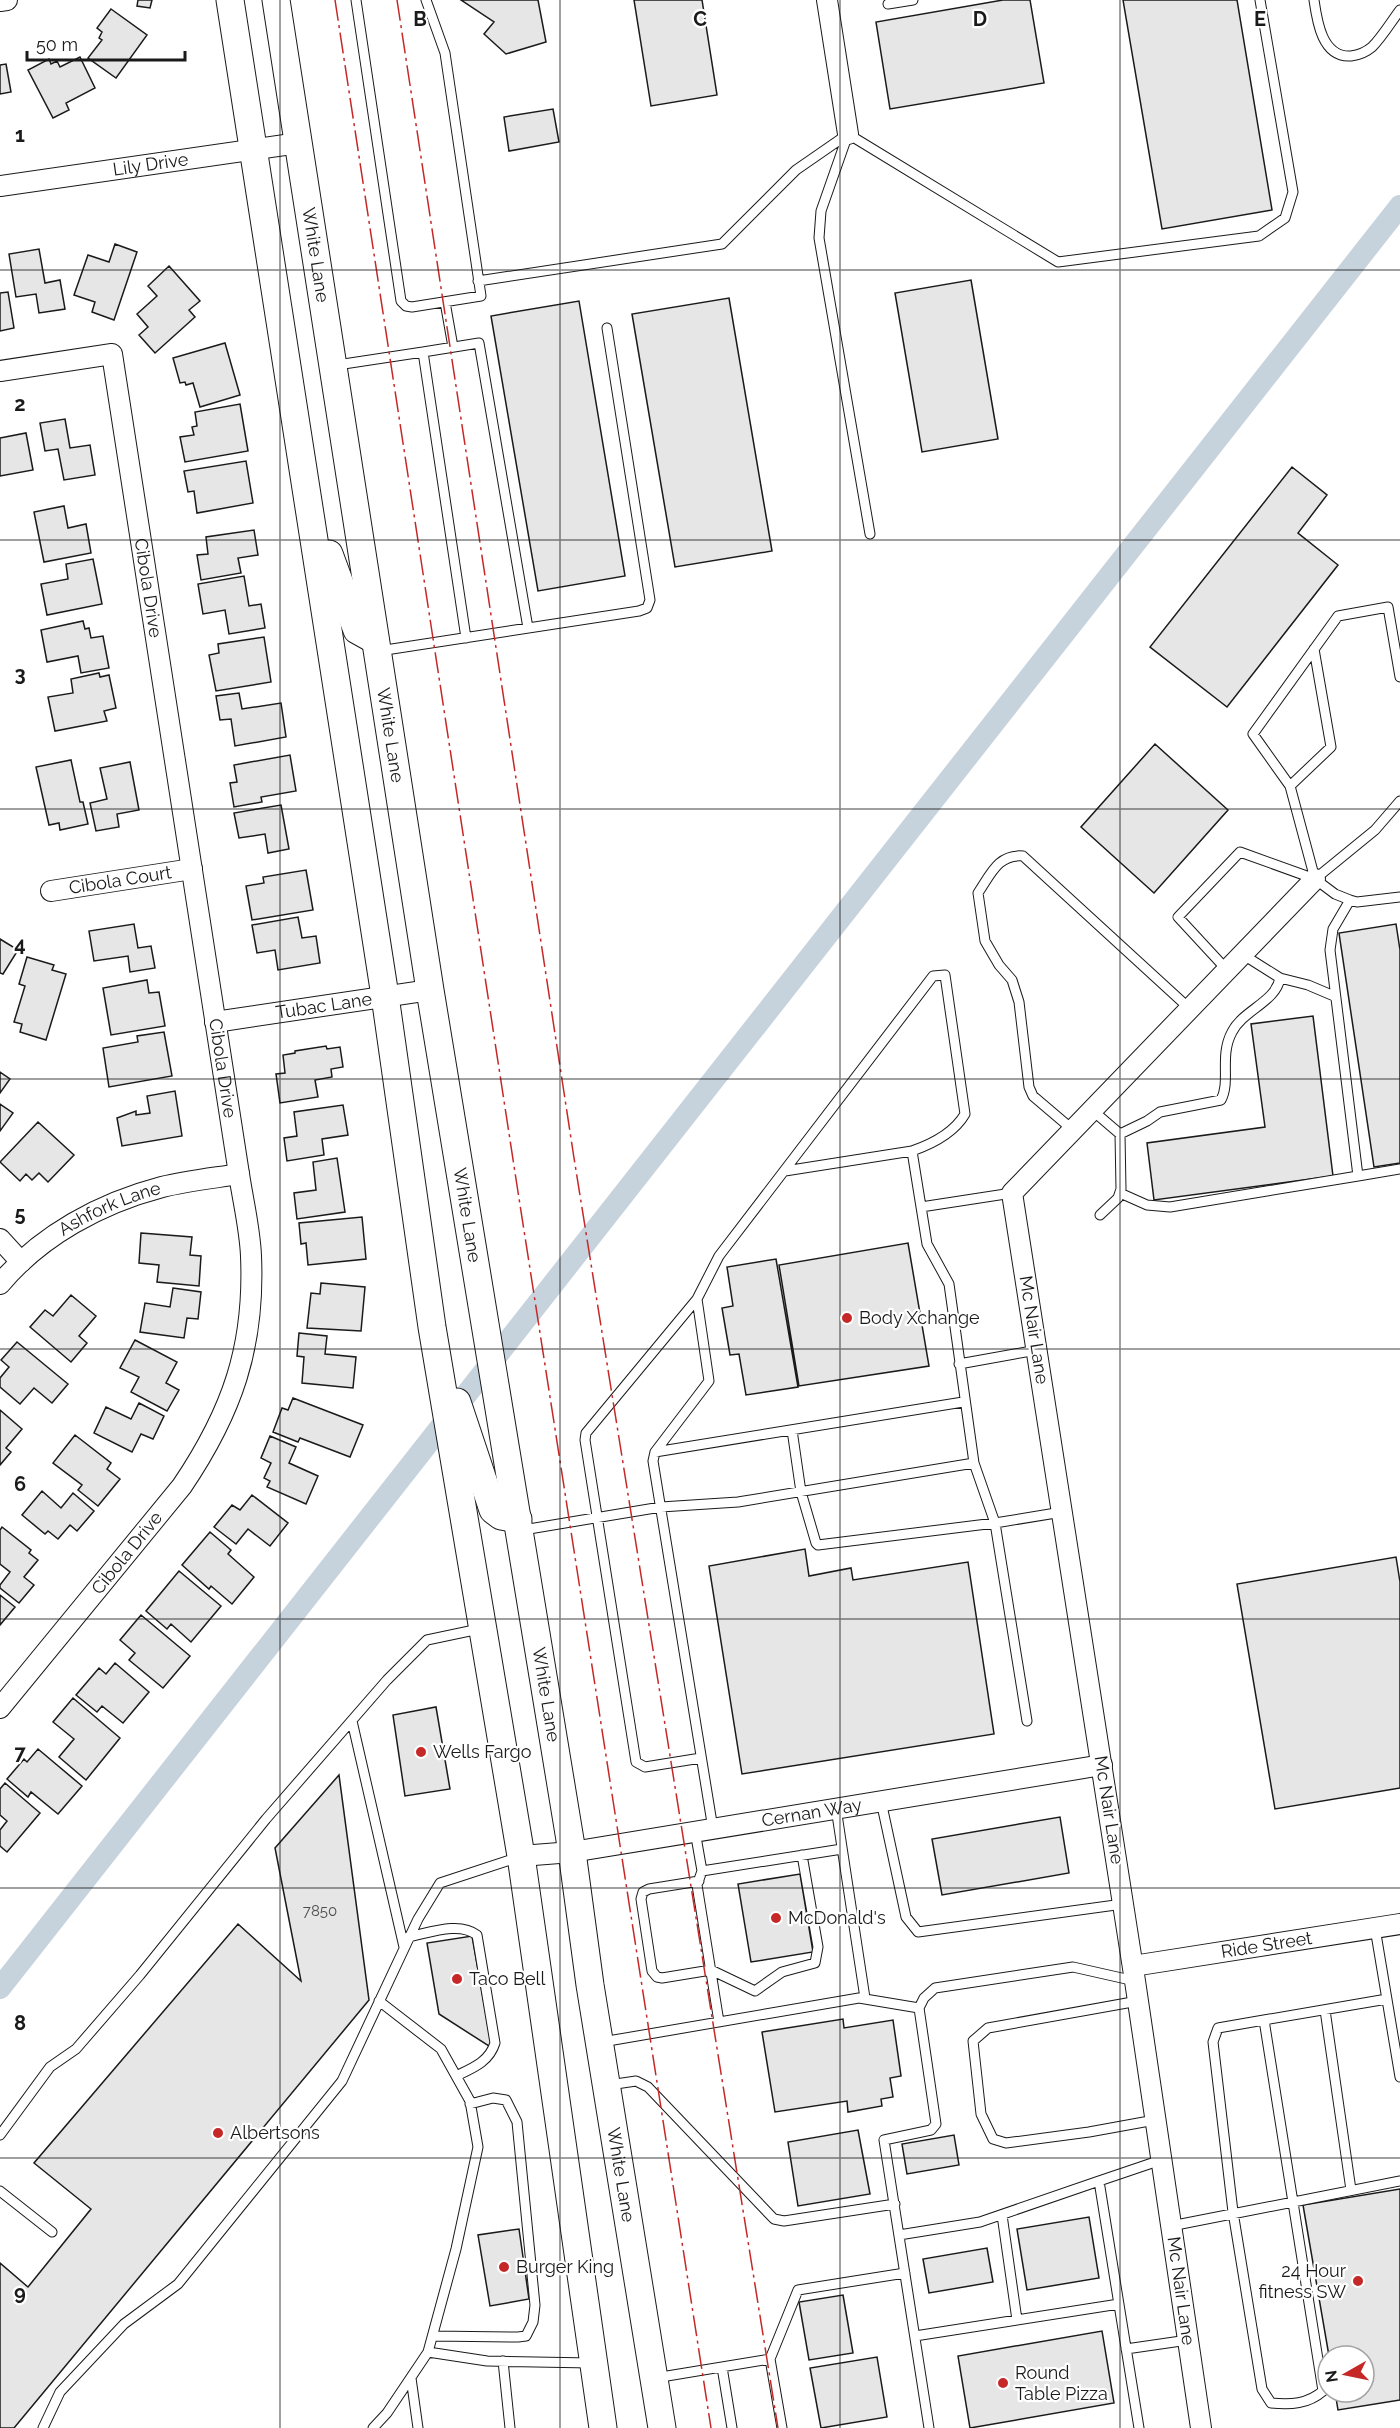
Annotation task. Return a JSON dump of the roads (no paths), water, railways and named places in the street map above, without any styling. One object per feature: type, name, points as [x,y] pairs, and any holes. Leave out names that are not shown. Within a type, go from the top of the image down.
[{"type":"main road","points":[[230,0],[385,996],[432,1326],[521,1856],[603,2428]]},
{"type":"main road","name":"White Lane","points":[[276,0],[430,990],[573,1852],[599,2043],[662,2428]]},
{"type":"main road","points":[[307,490],[357,630],[376,646]]},
{"type":"main road","points":[[432,1326],[494,1510],[519,1525]]},
{"type":"street","points":[[0,1],[7,0]]},
{"type":"street","points":[[827,0],[848,134]]},
{"type":"street","name":"Lily Drive","points":[[0,186],[299,143]]},
{"type":"street","name":"Cibola Drive","points":[[0,371],[112,354],[251,1254],[252,1294],[238,1377],[224,1415],[205,1452],[182,1486],[0,1708]]},
{"type":"street","name":"Cibola Court","points":[[51,891],[192,869]]},
{"type":"street","points":[[1012,1193],[1315,879]]},
{"type":"street","name":"Tubac Lane","points":[[215,1022],[430,990]]},
{"type":"street","name":"Ashfork Lane","points":[[0,1284],[21,1262],[51,1238],[88,1215],[128,1197],[164,1186],[239,1174]]},
{"type":"street","name":"Mc Nair Lane","points":[[1012,1193],[1102,1765],[1201,2428]]},
{"type":"street","points":[[0,1239],[21,1262]]},
{"type":"street","name":"Cernan Way","points":[[521,1856],[573,1852],[1102,1765]]},
{"type":"street","name":"Ride Street","points":[[1135,1983],[1400,1924]]},
{"type":"lane","points":[[357,0],[401,301],[406,306],[412,307],[480,296],[445,52],[426,0]]},
{"type":"lane","points":[[888,4],[913,0]]},
{"type":"lane","points":[[848,134],[1058,262],[1259,236],[1285,218],[1293,192],[1260,0]]},
{"type":"lane","points":[[1314,0],[1322,37],[1331,50],[1346,56],[1359,55],[1372,47],[1400,10]]},
{"type":"lane","points":[[478,281],[722,244],[796,170],[848,134]]},
{"type":"lane","points":[[848,134],[821,211],[819,238],[870,534]]},
{"type":"lane","points":[[445,302],[453,347]]},
{"type":"lane","points":[[376,646],[466,638],[639,612],[647,608],[650,600],[607,328]]},
{"type":"lane","points":[[333,365],[479,344],[528,628]]},
{"type":"lane","points":[[423,352],[466,638]]},
{"type":"lane","points":[[1315,879],[1290,786],[1253,734],[1338,616],[1388,607],[1400,677]]},
{"type":"lane","points":[[1290,786],[1331,747],[1314,649]]},
{"type":"lane","points":[[1315,879],[1375,830],[1400,801]]},
{"type":"lane","points":[[1227,970],[1178,917],[1240,852],[1315,879],[1335,894],[1357,902],[1400,897]]},
{"type":"lane","points":[[1073,1130],[1033,1096],[1029,1087],[1019,1002],[1012,981],[999,965],[985,941],[978,892],[1002,859],[1013,855],[1023,856],[1190,1008]]},
{"type":"lane","points":[[1350,900],[1330,939],[1334,996],[1358,1176]]},
{"type":"lane","points":[[1242,954],[1280,978],[1308,985],[1334,996]]},
{"type":"lane","points":[[701,1758],[645,1767],[636,1762],[585,1440],[586,1433],[697,1299],[719,1256],[933,976],[945,975],[965,1114],[962,1120],[933,1143],[912,1151],[784,1171]]},
{"type":"lane","points":[[1120,1134],[1160,1112],[1221,1100],[1225,1091],[1226,1047],[1232,1030],[1247,1014],[1273,994],[1279,986],[1280,978]]},
{"type":"lane","points":[[1092,1110],[1120,1134],[1120,1193],[1118,1198],[1100,1215]]},
{"type":"lane","points":[[912,1151],[929,1250],[949,1284],[963,1402],[974,1463],[995,1523],[1027,1721]]},
{"type":"lane","points":[[1120,1193],[1146,1205],[1170,1207],[1400,1169]]},
{"type":"lane","points":[[921,1207],[1012,1193]]},
{"type":"lane","points":[[697,1299],[709,1381],[655,1452],[653,1461],[701,1758],[704,1830],[697,1886],[719,2022]]},
{"type":"lane","points":[[959,1364],[1037,1350]]},
{"type":"lane","points":[[655,1452],[963,1402]]},
{"type":"lane","points":[[792,1430],[801,1492],[816,1543],[822,1546],[1062,1512]]},
{"type":"lane","points":[[519,1525],[598,1518],[661,1507],[738,1502],[974,1463]]},
{"type":"lane","points":[[0,2135],[50,2067],[76,2049],[140,1976],[267,1819],[387,1680],[427,1640],[482,1628]]},
{"type":"lane","points":[[352,1721],[404,1947]]},
{"type":"lane","points":[[881,1801],[906,1917],[918,1932],[1123,1904]]},
{"type":"lane","points":[[836,1809],[865,1998]]},
{"type":"lane","points":[[802,1855],[818,1947],[815,1963],[782,1972],[755,1991],[711,1970],[657,1977],[652,1971],[641,1899],[643,1892],[649,1888],[700,1876],[802,1855],[843,1848]]},
{"type":"lane","points":[[43,2428],[60,2392],[124,2324],[178,2284],[342,2081],[408,1937],[440,1883],[521,1856]]},
{"type":"lane","points":[[1375,1928],[1400,2077]]},
{"type":"lane","points":[[408,1937],[452,1929],[469,1929],[477,1935],[495,2043],[492,2053],[480,2064],[456,2076]]},
{"type":"lane","points":[[929,2428],[884,2140],[931,2130],[936,2124],[919,2008],[924,1998],[935,1988],[1073,1967],[1135,1983]]},
{"type":"lane","points":[[1135,1983],[988,2028],[973,2041],[981,2114],[993,2139],[1006,2143],[1155,2120]]},
{"type":"lane","points":[[599,2043],[865,1998],[919,2008]]},
{"type":"lane","points":[[1264,2020],[1323,2391],[1312,2400],[1287,2404],[1271,2403],[1262,2389],[1233,2212],[1213,2042],[1218,2028],[1264,2020],[1325,2010],[1387,1999]]},
{"type":"lane","points":[[373,2428],[387,2413],[428,2352],[456,2249],[478,2147],[470,2104],[441,2049],[379,2001]]},
{"type":"lane","points":[[1325,2010],[1351,2190]]},
{"type":"lane","points":[[607,2085],[636,2081],[648,2087],[774,2219],[784,2221],[895,2204]]},
{"type":"lane","points":[[433,2336],[526,2336],[533,2322],[535,2305],[517,2122],[506,2100],[493,2098],[470,2104]]},
{"type":"lane","points":[[899,2235],[980,2222],[1161,2160]]},
{"type":"lane","points":[[1099,2181],[1139,2428]]},
{"type":"lane","points":[[1171,2226],[1400,2181]]},
{"type":"lane","points":[[0,2191],[52,2232]]},
{"type":"lane","points":[[1002,2215],[1017,2320]]},
{"type":"lane","points":[[782,2428],[770,2359],[798,2290],[905,2273]]},
{"type":"lane","points":[[915,2336],[1119,2304]]},
{"type":"lane","points":[[1126,2349],[1188,2340]]},
{"type":"lane","points":[[428,2352],[502,2361],[594,2363]]},
{"type":"lane","points":[[654,2378],[770,2359]]},
{"type":"lane","points":[[502,2361],[510,2428]]},
{"type":"lane","points":[[722,2367],[732,2428]]},
{"type":"lane","points":[[411,2378],[418,2428]]},
{"type":"waterway","points":[[0,1988],[1400,206]]},
{"type":"place","name":"Body Xchange","points":[[847,1318]]},
{"type":"place","name":"Wells Fargo","points":[[421,1752]]},
{"type":"place","name":"McDonald's","points":[[776,1918]]},
{"type":"place","name":"Taco Bell","points":[[457,1979]]},
{"type":"place","name":"Albertsons","points":[[218,2133]]},
{"type":"place","name":"Burger King","points":[[504,2267]]},
{"type":"place","name":"24 Hour fitness SW","points":[[1358,2281]]},
{"type":"place","name":"Round Table Pizza","points":[[1003,2383]]}]
